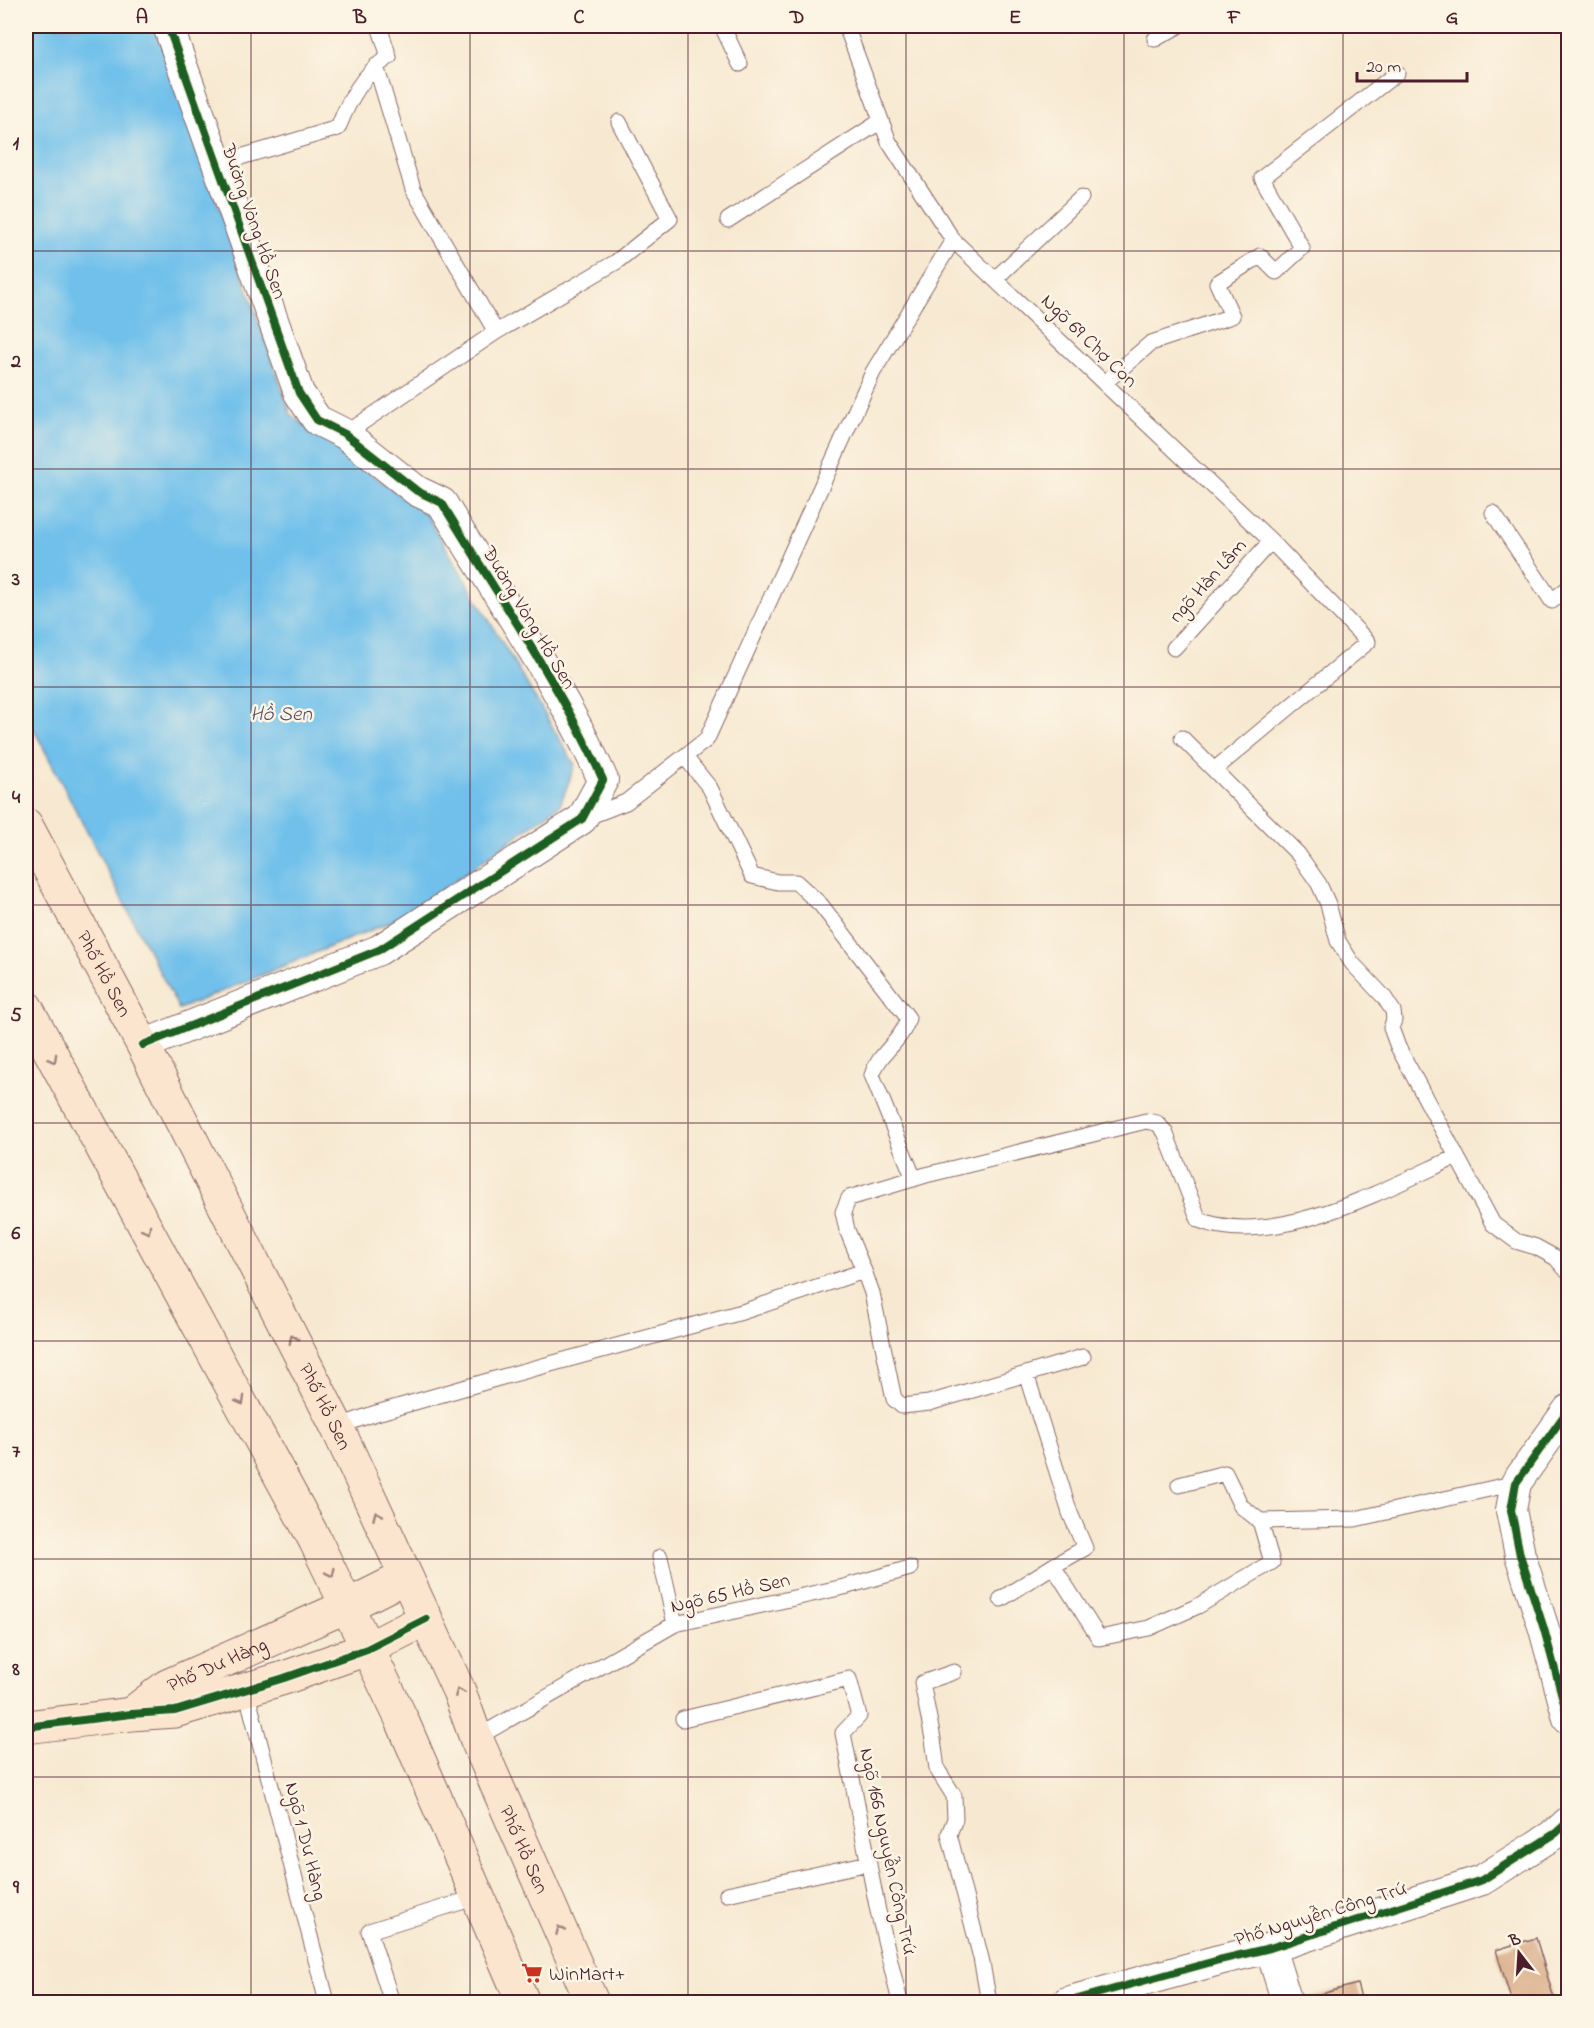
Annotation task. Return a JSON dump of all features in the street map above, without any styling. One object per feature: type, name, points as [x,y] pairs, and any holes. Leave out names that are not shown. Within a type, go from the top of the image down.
[{"type":"main road","name":"Phố Hồ Sen","points":[[26,825],[144,1045],[338,1427],[459,1691],[476,1738],[592,2002]]},
{"type":"main road","points":[[26,1007],[296,1502],[401,1718],[523,2002]]},
{"type":"main road","name":"Phố Dư Hàng","points":[[131,1714],[167,1686],[347,1606],[405,1577]]},
{"type":"main road","points":[[26,1727],[175,1711],[246,1690],[367,1649],[426,1619]]},
{"type":"street","name":"Đường Vòng Hồ Sen","points":[[144,1045],[379,950],[582,819],[603,780],[552,684],[442,503],[417,491],[345,434],[317,420],[299,393],[168,26]]},
{"type":"street","points":[[1569,1410],[1516,1483],[1511,1510],[1520,1555],[1569,1718]]},
{"type":"street","name":"Phố Nguyễn Công Trứ","points":[[1067,2002],[1270,1948],[1482,1880],[1556,1833],[1569,1822]]},
{"type":"street","points":[[1270,1948],[1287,2002]]},
{"type":"lane","points":[[217,164],[338,128],[349,100],[376,66],[390,57],[379,26]]},
{"type":"lane","points":[[722,26],[740,64]]},
{"type":"lane","name":"Ngõ 69 Chợ Con","points":[[846,26],[889,142],[953,240],[1271,541],[1368,642],[1214,770]]},
{"type":"lane","points":[[1155,39],[1178,26]]},
{"type":"lane","points":[[376,66],[413,189],[496,332]]},
{"type":"lane","points":[[1104,383],[1151,343],[1232,316],[1217,283],[1260,256],[1276,272],[1302,248],[1262,178],[1398,73]]},
{"type":"lane","points":[[728,220],[881,121]]},
{"type":"lane","points":[[345,434],[496,332],[616,262],[670,219],[619,122]]},
{"type":"lane","points":[[995,279],[1081,198]]},
{"type":"lane","points":[[582,819],[626,802],[707,739],[873,372],[953,240]]},
{"type":"lane","points":[[1493,513],[1552,601],[1569,588]]},
{"type":"lane","name":"ngõ Hàn Lâm","points":[[1174,648],[1271,541]]},
{"type":"lane","points":[[1182,738],[1298,854],[1319,884],[1328,904],[1338,941],[1352,963],[1384,997],[1393,1011],[1394,1020],[1391,1028],[1398,1047],[1493,1224],[1516,1241],[1536,1247],[1556,1258],[1569,1272]]},
{"type":"lane","points":[[685,757],[710,788],[752,876],[778,882],[796,882],[821,905],[908,1017],[906,1030],[876,1064],[872,1075],[914,1179]]},
{"type":"lane","points":[[1083,1358],[928,1403],[902,1406],[894,1399],[872,1293],[847,1230],[843,1212],[849,1198],[914,1179],[1146,1121],[1157,1123],[1165,1132],[1199,1220],[1215,1227],[1268,1226],[1327,1214],[1456,1157]]},
{"type":"lane","points":[[338,1427],[373,1414],[742,1312],[864,1271]]},
{"type":"lane","points":[[1001,1599],[1085,1548],[1070,1513],[1026,1374]]},
{"type":"lane","points":[[1053,1566],[1099,1638],[1149,1628],[1198,1606],[1272,1562],[1260,1521],[1241,1506],[1225,1473],[1179,1485]]},
{"type":"lane","points":[[1260,1521],[1355,1519],[1516,1483]]},
{"type":"lane","points":[[660,1557],[675,1624]]},
{"type":"lane","name":"Ngõ 65 Hồ Sen","points":[[476,1738],[675,1624],[844,1587],[910,1568]]},
{"type":"lane","points":[[954,1672],[922,1683],[937,1769],[954,1796],[955,1819],[949,1834],[981,1958],[989,2002]]},
{"type":"lane","name":"Ngõ 166 Nguyễn Công Trứ","points":[[683,1719],[849,1679],[859,1716],[843,1733],[900,2002]]},
{"type":"lane","name":"Ngõ 1 Dư Hàng","points":[[246,1690],[327,2002]]},
{"type":"lane","points":[[726,1894],[869,1863]]},
{"type":"lane","points":[[392,2002],[369,1930],[477,1897]]},
{"type":"water","name":"Hồ Sen","points":[[26,26],[156,26],[291,415],[426,514],[575,765],[560,805],[407,915],[179,1009],[26,714]]},
{"type":"building","points":[[1536,1938],[1555,2002],[1512,2002],[1496,1950]]},
{"type":"building","points":[[1357,1984],[1362,2002],[1301,2002],[1300,2000]]},
{"type":"cycle path","points":[[143,1045],[379,950],[582,819],[603,780],[586,744],[527,639],[442,503],[417,491],[345,434],[317,420],[299,393],[168,26]]},
{"type":"cycle path","points":[[1568,1410],[1516,1483],[1511,1510],[1520,1555],[1544,1629],[1568,1718]]},
{"type":"cycle path","points":[[26,1727],[175,1711],[284,1678],[367,1649],[426,1619]]},
{"type":"cycle path","points":[[1067,2002],[1270,1948],[1482,1880],[1556,1833],[1568,1822]]},
{"type":"place","name":"WinMart+","points":[[532,1973]]}]
